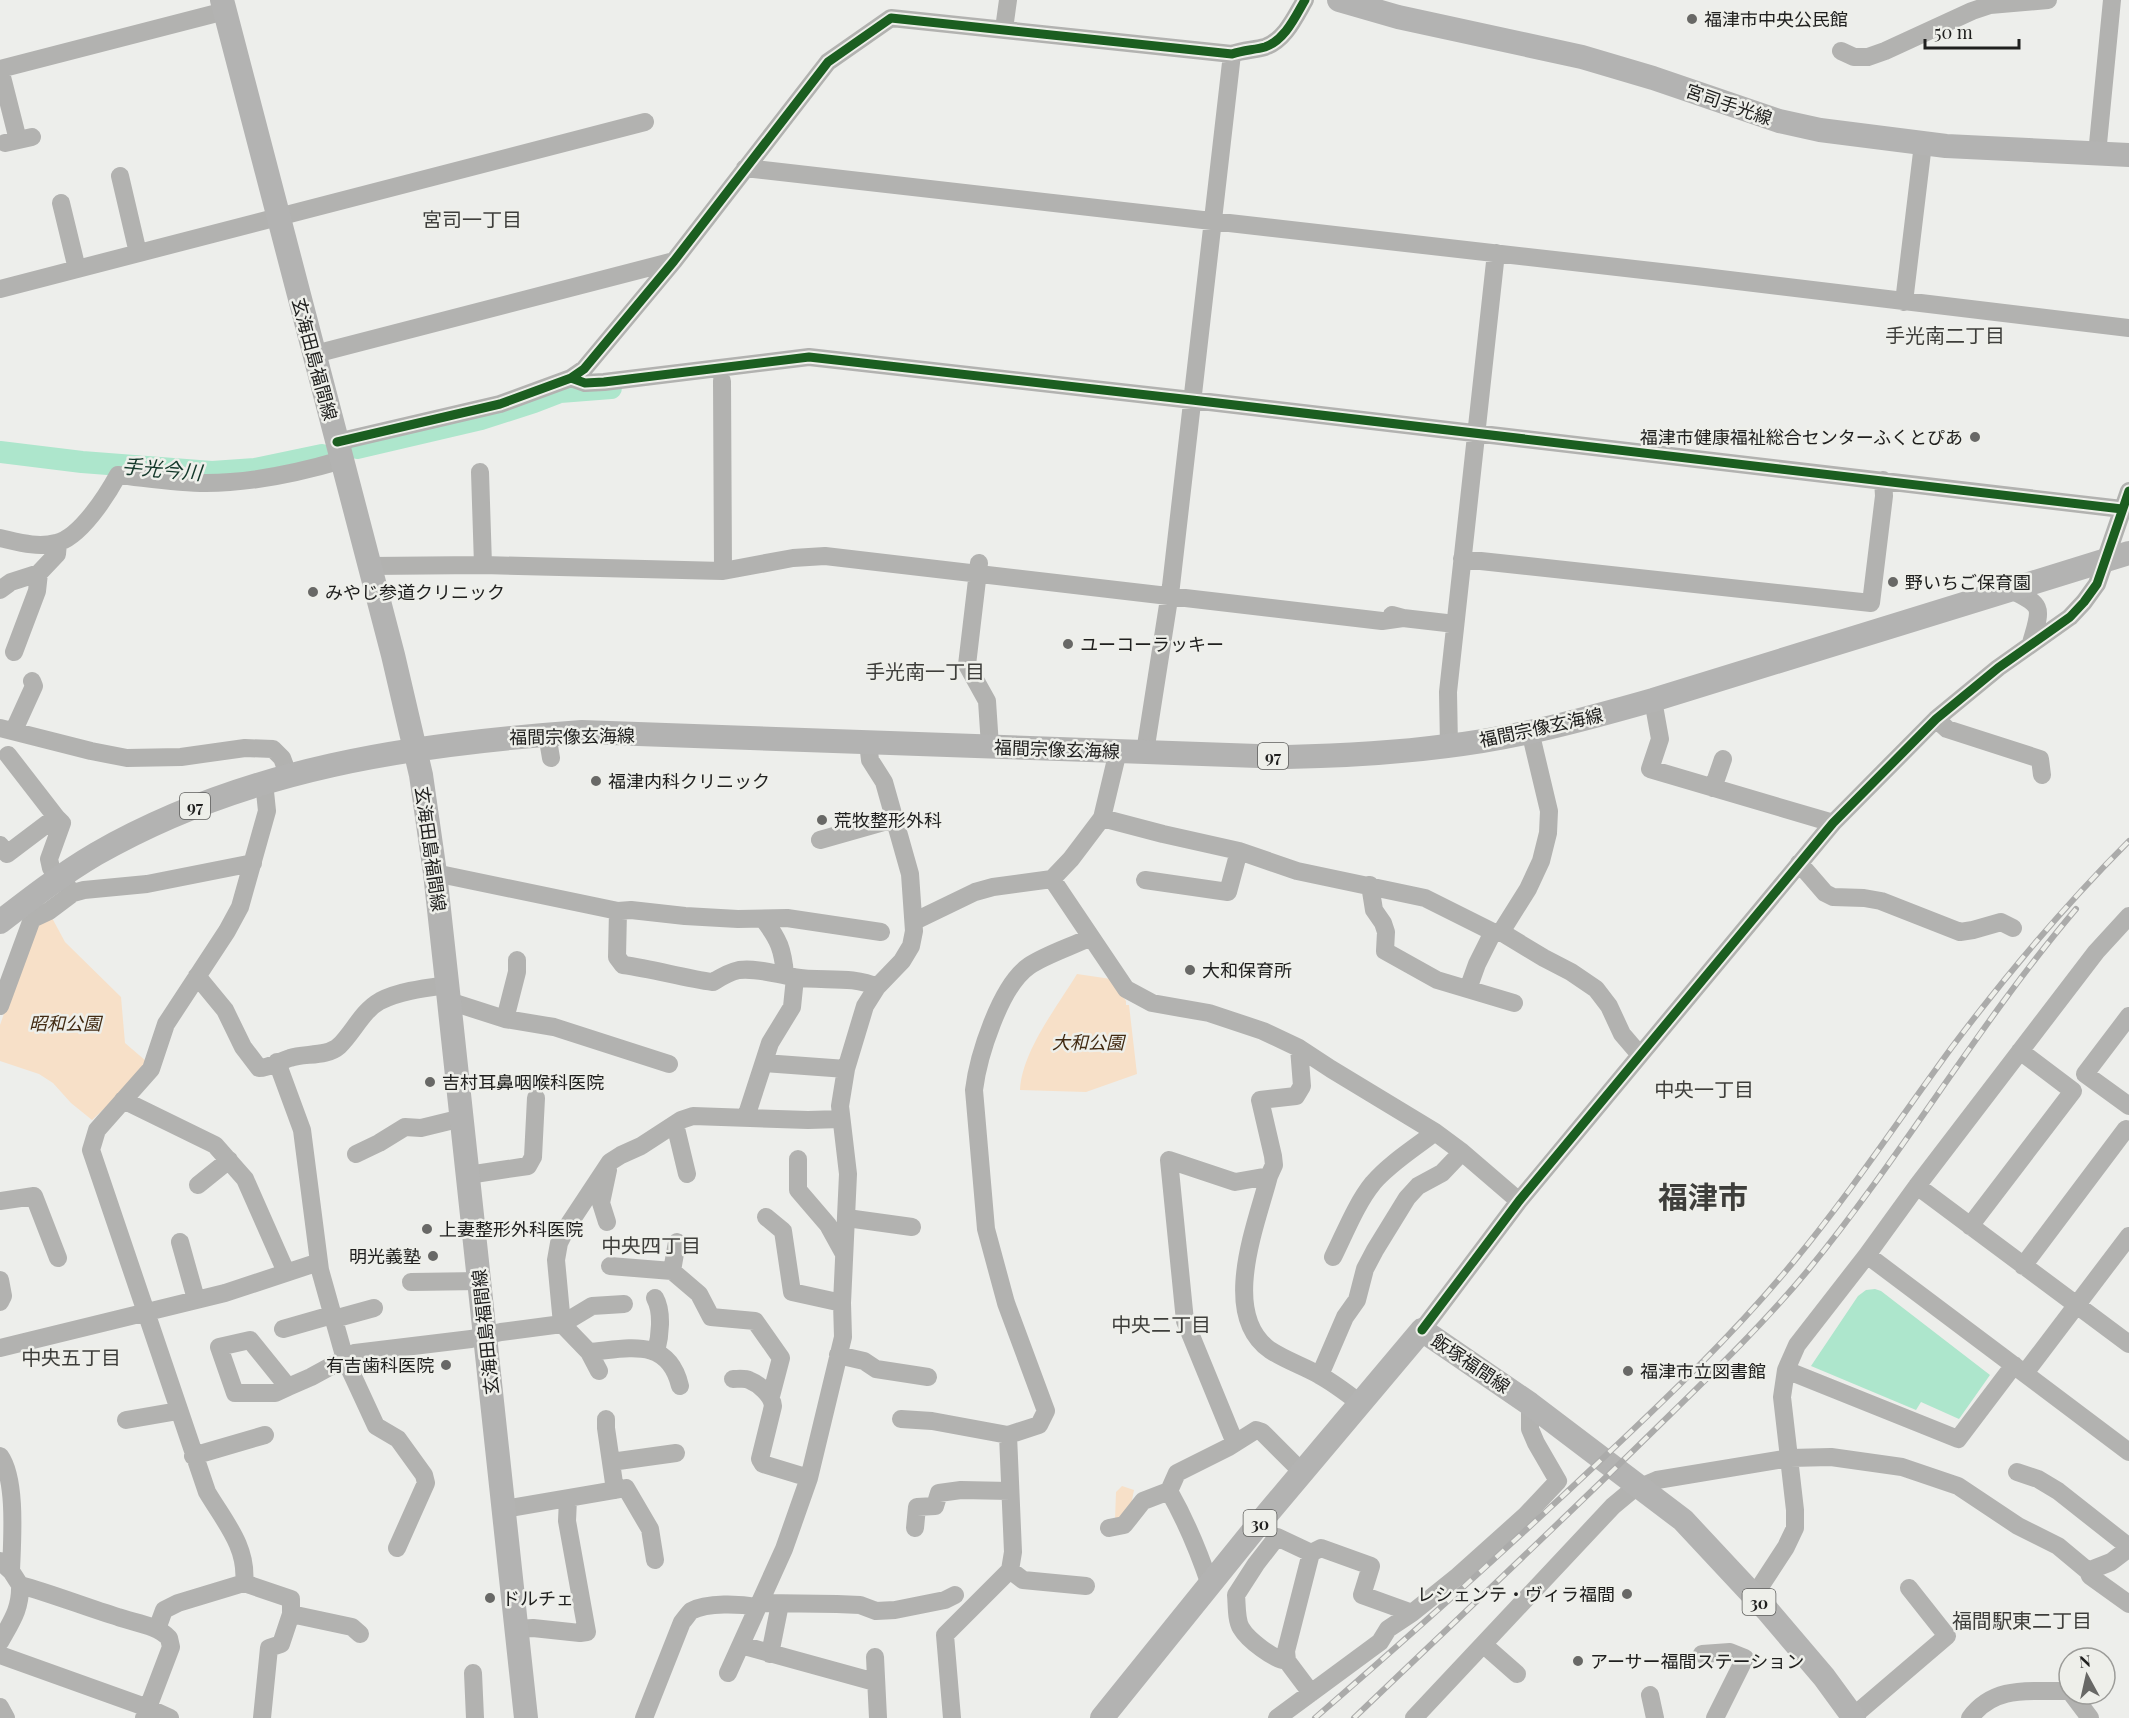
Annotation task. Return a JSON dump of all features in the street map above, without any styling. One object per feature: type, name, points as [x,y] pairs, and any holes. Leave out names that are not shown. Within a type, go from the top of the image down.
[{"type":"main road","name":"宮司手光線","points":[[1339,0],[1398,17],[1582,57],[1653,78],[1779,121],[1830,131],[1923,144],[2129,155]]},
{"type":"main road","name":"玄海田島福間線","points":[[223,6],[416,750],[435,873],[526,1718]]},
{"type":"main road","name":"福間宗像玄海線","points":[[0,922],[29,910],[66,885],[104,850],[168,818],[200,804],[264,782],[325,765],[498,738],[549,746],[582,732],[1276,756],[1345,756],[1449,746],[1583,720],[2129,553]]},
{"type":"main road","name":"飯塚福間線","points":[[1102,1718],[1257,1526],[1422,1330],[1530,1404],[1683,1520],[1754,1596],[1824,1677],[1853,1717]]},
{"type":"street","points":[[1004,29],[1008,0]]},
{"type":"street","points":[[0,538],[39,545],[58,543],[75,532],[100,505],[118,475],[191,483],[217,483],[273,476],[340,451],[500,404],[571,378],[594,359],[674,261],[828,62],[891,18],[1232,54],[1266,46],[1280,37],[1305,0]]},
{"type":"street","points":[[1841,51],[1854,57],[1868,57],[1990,5],[2048,0]]},
{"type":"street","points":[[2097,154],[2112,0]]},
{"type":"street","points":[[18,140],[0,69],[223,6]]},
{"type":"street","points":[[1145,752],[1170,591],[1232,54]]},
{"type":"street","points":[[0,289],[645,122]]},
{"type":"street","points":[[1904,302],[1923,144]]},
{"type":"street","points":[[745,168],[1696,276],[2129,328]]},
{"type":"street","points":[[120,176],[138,253]]},
{"type":"street","points":[[62,203],[77,269]]},
{"type":"street","points":[[1449,746],[1448,692],[1496,254]]},
{"type":"street","points":[[315,354],[674,261]]},
{"type":"street","points":[[571,378],[585,383],[604,382],[809,357],[1192,405],[1884,486],[2122,509]]},
{"type":"street","points":[[722,381],[723,566]]},
{"type":"street","points":[[480,472],[483,565]]},
{"type":"street","points":[[1462,559],[1871,603],[1884,486]]},
{"type":"street","points":[[1422,1330],[1520,1201],[1833,823],[1936,719],[1998,668],[2070,617],[2084,602],[2097,584],[2129,491]]},
{"type":"street","points":[[0,590],[11,582],[39,573],[57,554],[58,543]]},
{"type":"street","points":[[369,566],[723,566],[813,555],[883,558],[1288,605],[1383,612],[1403,618],[1455,624]]},
{"type":"street","points":[[978,568],[968,665],[987,701],[990,746]]},
{"type":"street","points":[[14,652],[37,591],[39,573]]},
{"type":"street","points":[[2011,590],[2034,601],[2037,607],[2037,622],[2031,643]]},
{"type":"street","points":[[32,681],[34,686],[7,729],[91,752],[127,758],[181,757],[245,748],[273,749],[282,758],[288,774]]},
{"type":"street","points":[[1653,700],[1660,739],[1650,769],[1833,823]]},
{"type":"street","points":[[1936,719],[1947,729],[2040,759],[2042,775]]},
{"type":"street","points":[[1468,989],[1477,964],[1528,889],[1541,861],[1548,833],[1549,811],[1530,731]]},
{"type":"street","points":[[34,735],[4,758],[62,823],[49,859],[51,868],[66,885],[107,887],[147,884],[253,863]]},
{"type":"street","points":[[728,1672],[784,1549],[809,1478],[843,1337],[842,1303],[848,1174],[840,1106],[846,1069],[865,1006],[877,987],[902,962],[911,946],[915,921],[910,874],[884,782],[870,760],[868,742]]},
{"type":"street","points":[[915,921],[975,892],[993,887],[1052,879],[1071,859],[1102,818],[1118,751]]},
{"type":"street","points":[[1713,788],[1723,759]]},
{"type":"street","points":[[244,1583],[245,1572],[237,1539],[207,1492],[193,1456],[91,1150],[97,1130],[151,1069],[166,1024],[240,907],[267,811],[264,782]]},
{"type":"street","points":[[0,845],[7,854],[56,817]]},
{"type":"street","points":[[1102,818],[1152,832],[1239,850],[1297,871],[1425,898],[1497,932],[1571,972],[1596,989],[1609,1006],[1622,1034],[1641,1055]]},
{"type":"street","points":[[820,840],[894,819]]},
{"type":"street","points":[[1144,880],[1228,892],[1239,850]]},
{"type":"street","points":[[1799,863],[1825,893],[1833,897],[1881,901],[1960,932],[2001,922],[2013,928]]},
{"type":"street","points":[[435,873],[618,911],[649,911],[685,916],[787,918],[880,932]]},
{"type":"street","points":[[1052,879],[1126,989],[1152,1003],[1209,1013],[1263,1031],[1299,1048],[1331,1070],[1435,1132],[1520,1201]]},
{"type":"street","points":[[1370,885],[1374,910],[1383,922],[1386,932],[1385,951],[1437,980],[1514,1003]]},
{"type":"street","points":[[0,1006],[29,910]]},
{"type":"street","points":[[618,911],[617,957],[623,965],[713,982],[726,974],[739,970],[756,970],[790,976],[865,982],[877,987]]},
{"type":"street","points":[[1754,1596],[1786,1547],[1795,1528],[1790,1458],[1782,1397],[1786,1370],[1797,1345],[2096,952],[2129,916]]},
{"type":"street","points":[[746,1117],[770,1043],[792,1007],[790,976],[783,951],[763,919]]},
{"type":"street","points":[[901,1419],[932,1421],[1008,1435],[1039,1425],[1046,1411],[1006,1302],[986,1229],[974,1090],[977,1070],[1002,998],[1028,966],[1091,937]]},
{"type":"street","points":[[505,1019],[517,972],[517,960]]},
{"type":"street","points":[[197,976],[225,1010],[243,1047],[259,1068],[293,1057],[333,1050],[377,1002],[393,996],[448,993],[505,1019],[554,1028],[669,1064]]},
{"type":"street","points":[[2129,1016],[2085,1074],[2129,1106]]},
{"type":"street","points":[[1299,1048],[1302,1086],[1296,1096],[1260,1100],[1274,1165],[1269,1176],[1244,1273],[1246,1311],[1251,1328],[1268,1349],[1320,1375],[1360,1404]]},
{"type":"street","points":[[1970,1226],[2073,1091],[2020,1051]]},
{"type":"street","points":[[277,1062],[302,1130],[319,1262],[345,1359],[376,1426],[398,1438],[424,1475],[426,1483],[397,1548]]},
{"type":"street","points":[[764,1063],[846,1069]]},
{"type":"street","points":[[468,1175],[528,1166],[532,1157],[536,1098]]},
{"type":"street","points":[[123,1100],[215,1145],[245,1179],[286,1272]]},
{"type":"street","points":[[599,1371],[589,1352],[562,1324],[556,1260],[559,1243],[567,1227],[610,1162],[693,1116],[841,1119]]},
{"type":"street","points":[[356,1154],[405,1128],[421,1128],[462,1118]]},
{"type":"street","points":[[675,1124],[687,1174]]},
{"type":"street","points":[[2023,1266],[2126,1130],[2129,1131]]},
{"type":"street","points":[[1333,1257],[1351,1219],[1373,1183],[1389,1167],[1435,1132]]},
{"type":"street","points":[[1320,1375],[1345,1317],[1357,1300],[1365,1269],[1407,1198],[1418,1186],[1442,1173],[1462,1152]]},
{"type":"street","points":[[798,1159],[798,1190],[828,1225],[844,1254]]},
{"type":"street","points":[[198,1185],[229,1160]]},
{"type":"street","points":[[1235,1443],[1185,1321],[1169,1160],[1235,1182],[1269,1176]]},
{"type":"street","points":[[607,1222],[601,1203],[610,1162]]},
{"type":"street","points":[[1917,1186],[2129,1344]]},
{"type":"street","points":[[0,1201],[34,1196],[58,1258]]},
{"type":"street","points":[[766,1217],[783,1231],[792,1292],[842,1303]]},
{"type":"street","points":[[847,1218],[912,1227]]},
{"type":"street","points":[[1786,1370],[1958,1439],[2076,1306],[2129,1236]]},
{"type":"street","points":[[180,1242],[196,1299]]},
{"type":"street","points":[[672,1271],[677,1242]]},
{"type":"street","points":[[1867,1255],[2129,1452]]},
{"type":"street","points":[[0,1348],[225,1293],[319,1262]]},
{"type":"street","points":[[610,1266],[672,1271],[699,1294],[711,1317],[755,1321],[781,1358],[771,1396],[773,1406],[760,1459],[763,1464],[809,1478]]},
{"type":"street","points":[[0,1280],[3,1296],[0,1302]]},
{"type":"street","points":[[411,1282],[480,1281]]},
{"type":"street","points":[[654,1298],[658,1304],[659,1315],[656,1352]]},
{"type":"street","points":[[288,1387],[355,1353],[562,1324],[592,1306],[624,1304]]},
{"type":"street","points":[[284,1329],[374,1308]]},
{"type":"street","points":[[589,1352],[649,1348],[675,1370],[680,1386]]},
{"type":"street","points":[[838,1355],[864,1361],[876,1369],[928,1377]]},
{"type":"street","points":[[733,1380],[748,1379],[771,1396]]},
{"type":"street","points":[[1277,1718],[1380,1642],[1388,1629],[1412,1613],[1526,1515],[1558,1481],[1530,1429],[1530,1404]]},
{"type":"street","points":[[126,1420],[178,1411]]},
{"type":"street","points":[[606,1419],[615,1490]]},
{"type":"street","points":[[1109,1528],[1124,1525],[1143,1501],[1169,1491],[1176,1473],[1256,1430],[1262,1432],[1303,1473]]},
{"type":"street","points":[[193,1456],[265,1435]]},
{"type":"street","points":[[945,1635],[1010,1570],[1013,1552],[1008,1435]]},
{"type":"street","points":[[611,1462],[676,1453]]},
{"type":"street","points":[[0,1456],[9,1474],[12,1539],[10,1572],[20,1596],[18,1611],[0,1642]]},
{"type":"street","points":[[1414,1718],[1585,1534],[1631,1491],[1657,1480],[1790,1458],[1831,1457],[1902,1467],[1958,1486],[2018,1526],[2058,1546],[2088,1570],[2090,1576],[2129,1604]]},
{"type":"street","points":[[2017,1473],[2038,1479],[2058,1491],[2129,1547],[2111,1562],[2088,1570]]},
{"type":"street","points":[[505,1509],[626,1488],[650,1530],[655,1560]]},
{"type":"street","points":[[915,1528],[917,1507],[935,1506],[939,1492],[1010,1491]]},
{"type":"street","points":[[1169,1491],[1195,1543],[1210,1585]]},
{"type":"street","points":[[518,1629],[587,1632],[567,1521],[568,1498]]},
{"type":"street","points":[[1287,1661],[1280,1661],[1261,1648],[1240,1627],[1236,1595],[1277,1537],[1311,1553]]},
{"type":"street","points":[[1311,1693],[1287,1661],[1286,1651],[1311,1553],[1321,1548],[1371,1566],[1362,1595],[1412,1613]]},
{"type":"street","points":[[1010,1570],[1023,1580],[1086,1586]]},
{"type":"street","points":[[10,1572],[61,1596],[157,1629],[169,1638],[171,1647],[146,1713]]},
{"type":"street","points":[[157,1629],[164,1610],[178,1603],[244,1583],[291,1599],[291,1614],[282,1644],[269,1648],[262,1718]]},
{"type":"street","points":[[1853,1717],[1947,1636],[1909,1588]]},
{"type":"street","points":[[644,1718],[682,1622],[690,1612],[704,1607],[742,1604],[837,1604],[860,1605],[876,1611],[895,1610],[945,1600],[955,1595]]},
{"type":"street","points":[[770,1654],[780,1605]]},
{"type":"street","points":[[942,1609],[952,1718]]},
{"type":"street","points":[[291,1614],[352,1627],[360,1634]]},
{"type":"street","points":[[1484,1645],[1517,1674]]},
{"type":"street","points":[[741,1646],[875,1682]]},
{"type":"street","points":[[1702,1654],[1730,1652],[1745,1658],[1715,1718]]},
{"type":"street","points":[[0,1655],[146,1713],[170,1718]]},
{"type":"street","points":[[874,1657],[878,1718]]},
{"type":"street","points":[[473,1673],[475,1718]]},
{"type":"street","points":[[1971,1717],[1989,1700],[2006,1692],[2057,1693]]},
{"type":"street","points":[[1650,1695],[1655,1718]]},
{"type":"street","points":[[2081,1706],[2090,1718]]},
{"type":"street","points":[[0,1707],[6,1718]]},
{"type":"green space","name":"昭和公園","points":[[51,916],[65,942],[121,997],[125,1043],[146,1061],[110,1107],[105,1108],[92,1120],[71,1103],[53,1083],[39,1074],[0,1061],[0,1025],[36,923]]},
{"type":"green space","name":"大和公園","points":[[1077,974],[1111,979],[1126,1001],[1126,1005],[1129,1005],[1137,1074],[1086,1092],[1020,1090],[1022,1075],[1034,1045]]},
{"type":"green space","points":[[1122,1486],[1134,1490],[1131,1505],[1121,1519],[1115,1520],[1116,1492]]},
{"type":"shaded area","points":[[1866,1290],[1881,1291],[1990,1375],[1959,1419],[1921,1402],[1916,1410],[1811,1366],[1858,1296]]},
{"type":"waterway","name":"手光今川","points":[[357,448],[481,419],[560,392],[611,388]]},
{"type":"waterway","name":"手光今川","points":[[0,452],[82,462],[212,472],[255,469],[322,455]]},
{"type":"railway","points":[[1315,1718],[1388,1655],[1567,1492],[1726,1338],[1773,1287],[1836,1208],[1952,1047],[1994,993],[2059,915],[2129,841]]},
{"type":"railway","points":[[1354,1718],[1682,1403],[1789,1292],[1844,1225],[2007,997],[2076,909]]},
{"type":"cycle path","points":[[337,442],[500,404],[571,378],[584,369],[674,261],[828,62],[891,18],[1232,54],[1272,44],[1284,34],[1305,0]]},
{"type":"cycle path","points":[[571,378],[585,383],[604,382],[809,357],[2122,509]]},
{"type":"cycle path","points":[[1422,1330],[1519,1201],[1833,823],[1936,719],[1998,668],[2070,617],[2084,602],[2097,584],[2129,491]]},
{"type":"place","name":"福津市中央公民館","points":[[1692,19]]},
{"type":"place","name":"福津市健康福祉総合センターふくとぴあ","points":[[1975,437]]},
{"type":"place","name":"野いちご保育園","points":[[1893,582]]},
{"type":"place","name":"みやじ参道クリニック","points":[[313,592]]},
{"type":"place","name":"ユーコーラッキー","points":[[1068,644]]},
{"type":"place","name":"福津内科クリニック","points":[[596,781]]},
{"type":"place","name":"荒牧整形外科","points":[[822,820]]},
{"type":"place","name":"大和保育所","points":[[1190,970]]},
{"type":"place","name":"吉村耳鼻咽喉科医院","points":[[430,1082]]},
{"type":"place","name":"上妻整形外科医院","points":[[427,1229]]},
{"type":"place","name":"明光義塾","points":[[433,1256]]},
{"type":"place","name":"有吉歯科医院","points":[[446,1365]]},
{"type":"place","name":"福津市立図書館","points":[[1628,1371]]},
{"type":"place","name":"レシェンテ・ヴィラ福間","points":[[1627,1594]]},
{"type":"place","name":"ドルチェ","points":[[490,1598]]},
{"type":"place","name":"アーサー福間ステーション","points":[[1578,1661]]},
{"type":"district","name":"宮司一丁目","points":[[472,218]]},
{"type":"district","name":"手光南二丁目","points":[[1945,334]]},
{"type":"district","name":"手光南一丁目","points":[[925,670]]},
{"type":"district","name":"中央一丁目","points":[[1704,1088]]},
{"type":"district","name":"福津市","points":[[1703,1196]]},
{"type":"district","name":"中央四丁目","points":[[651,1244]]},
{"type":"district","name":"中央二丁目","points":[[1161,1323]]},
{"type":"district","name":"中央五丁目","points":[[71,1356]]},
{"type":"district","name":"福間駅東二丁目","points":[[2022,1619]]}]
